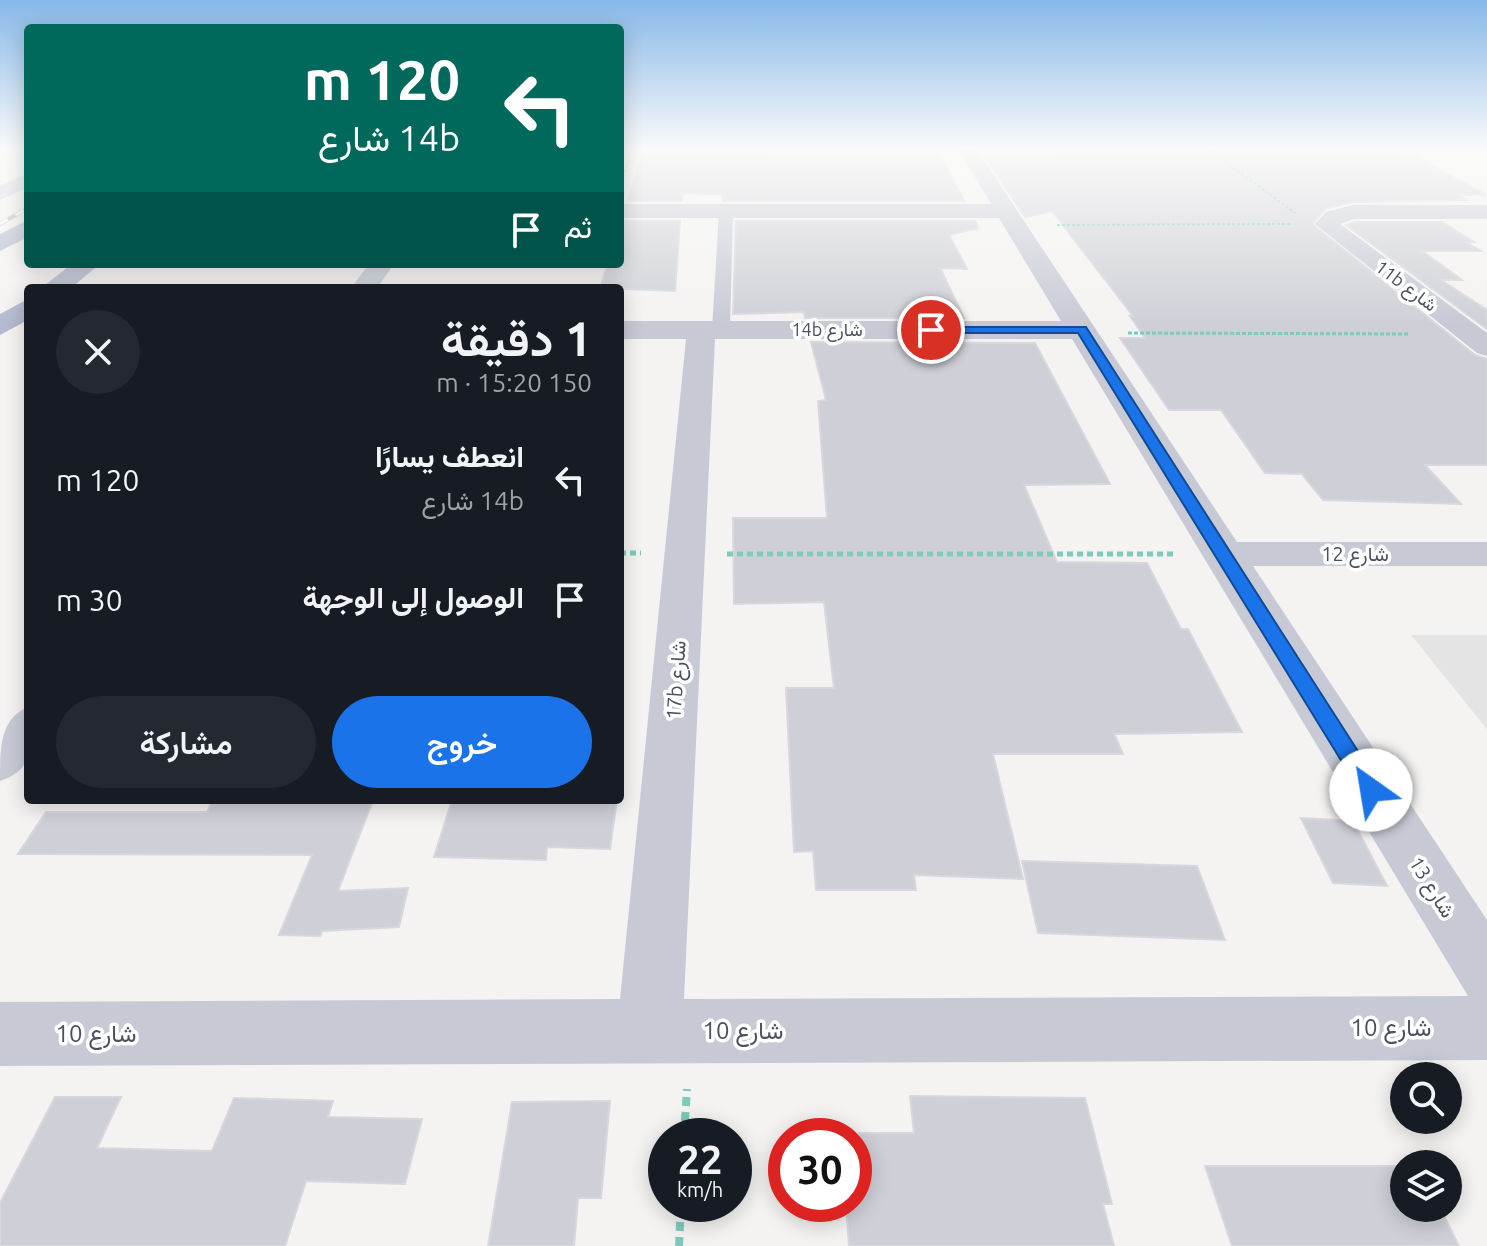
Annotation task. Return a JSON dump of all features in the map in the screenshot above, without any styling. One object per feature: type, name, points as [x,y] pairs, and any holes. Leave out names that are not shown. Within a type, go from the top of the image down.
[{"type":"main road","points":[[0,244],[24,229]]},
{"type":"main road","points":[[60,284],[82,268]]},
{"type":"main road","points":[[0,327],[24,310]]},
{"type":"street","name":"شارع 13","points":[[1006,208],[1487,974]]},
{"type":"street","points":[[624,211],[1012,218]]},
{"type":"street","points":[[1318,224],[1353,212],[1487,212]]},
{"type":"street","name":"11b شارع","points":[[1318,224],[1478,340]]},
{"type":"street","name":"14b شارع","points":[[624,330],[1082,331]]},
{"type":"street","name":"17b شارع","points":[[650,1031],[685,553],[711,330]]},
{"type":"street","name":"شارع 12","points":[[1222,554],[1487,554]]},
{"type":"street","points":[[0,761],[24,730]]},
{"type":"street","name":"شارع 10","points":[[0,1034],[1487,1028]]},
{"type":"lane","points":[[711,330],[726,211]]},
{"type":"path","points":[[1295,208],[1318,224]]},
{"type":"path","points":[[1012,218],[1318,224]]},
{"type":"path","points":[[1082,331],[1478,340]]},
{"type":"path","points":[[624,553],[1222,554]]},
{"type":"path","points":[[679,1246],[680,1222]]},
{"type":"shaded area","points":[[1411,635],[1487,635],[1487,729]]},
{"type":"building","points":[[1019,208],[1328,208],[1312,224],[1475,355],[1487,359],[1487,465],[1425,465],[1461,504],[1323,500],[1302,474],[1265,473],[1221,410],[1169,410],[1120,338],[1145,338],[1130,316],[1133,316],[1052,211],[1025,217]]},
{"type":"building","points":[[624,221],[680,221],[675,291],[624,289],[624,284],[601,284],[607,268],[624,268]]},
{"type":"building","points":[[736,221],[975,221],[978,228],[949,235],[967,269],[940,268],[964,318],[805,318],[804,312],[733,314]]},
{"type":"building","points":[[1355,222],[1442,222],[1474,242],[1466,242],[1481,251],[1422,251],[1462,280],[1441,280],[1487,310],[1487,329],[1346,225]]},
{"type":"building","points":[[811,342],[1035,343],[1110,484],[1024,485],[1057,562],[1147,563],[1181,629],[1188,629],[1242,732],[1114,734],[1123,754],[993,754],[1023,879],[914,875],[916,890],[816,890],[813,851],[794,852],[786,688],[834,688],[824,602],[734,604],[733,518],[827,518],[818,401],[826,400]]},
{"type":"building","points":[[211,804],[371,804],[338,891],[408,888],[399,927],[322,931],[320,936],[279,935],[312,855],[18,854],[46,812],[207,812]]},
{"type":"building","points":[[451,804],[616,804],[610,849],[547,847],[546,860],[434,857]]},
{"type":"building","points":[[1301,818],[1353,821],[1387,886],[1333,883]]},
{"type":"building","points":[[1022,861],[1197,866],[1225,940],[1038,933]]},
{"type":"building","points":[[910,1096],[1085,1098],[1112,1204],[1103,1204],[1114,1246],[849,1246],[847,1222],[872,1222],[872,1133],[914,1133]]},
{"type":"building","points":[[55,1097],[121,1097],[97,1148],[212,1151],[234,1098],[333,1101],[328,1117],[422,1119],[405,1184],[306,1181],[285,1246],[0,1246],[0,1203]]},
{"type":"building","points":[[610,1101],[601,1198],[578,1198],[574,1246],[488,1246],[512,1102]]},
{"type":"building","points":[[1205,1166],[1390,1166],[1390,1222],[1447,1222],[1459,1246],[1232,1246]]},
{"type":"railway","points":[[0,224],[24,210]]},
{"type":"route","points":[[931,330],[1081,330],[1371,790]]}]
